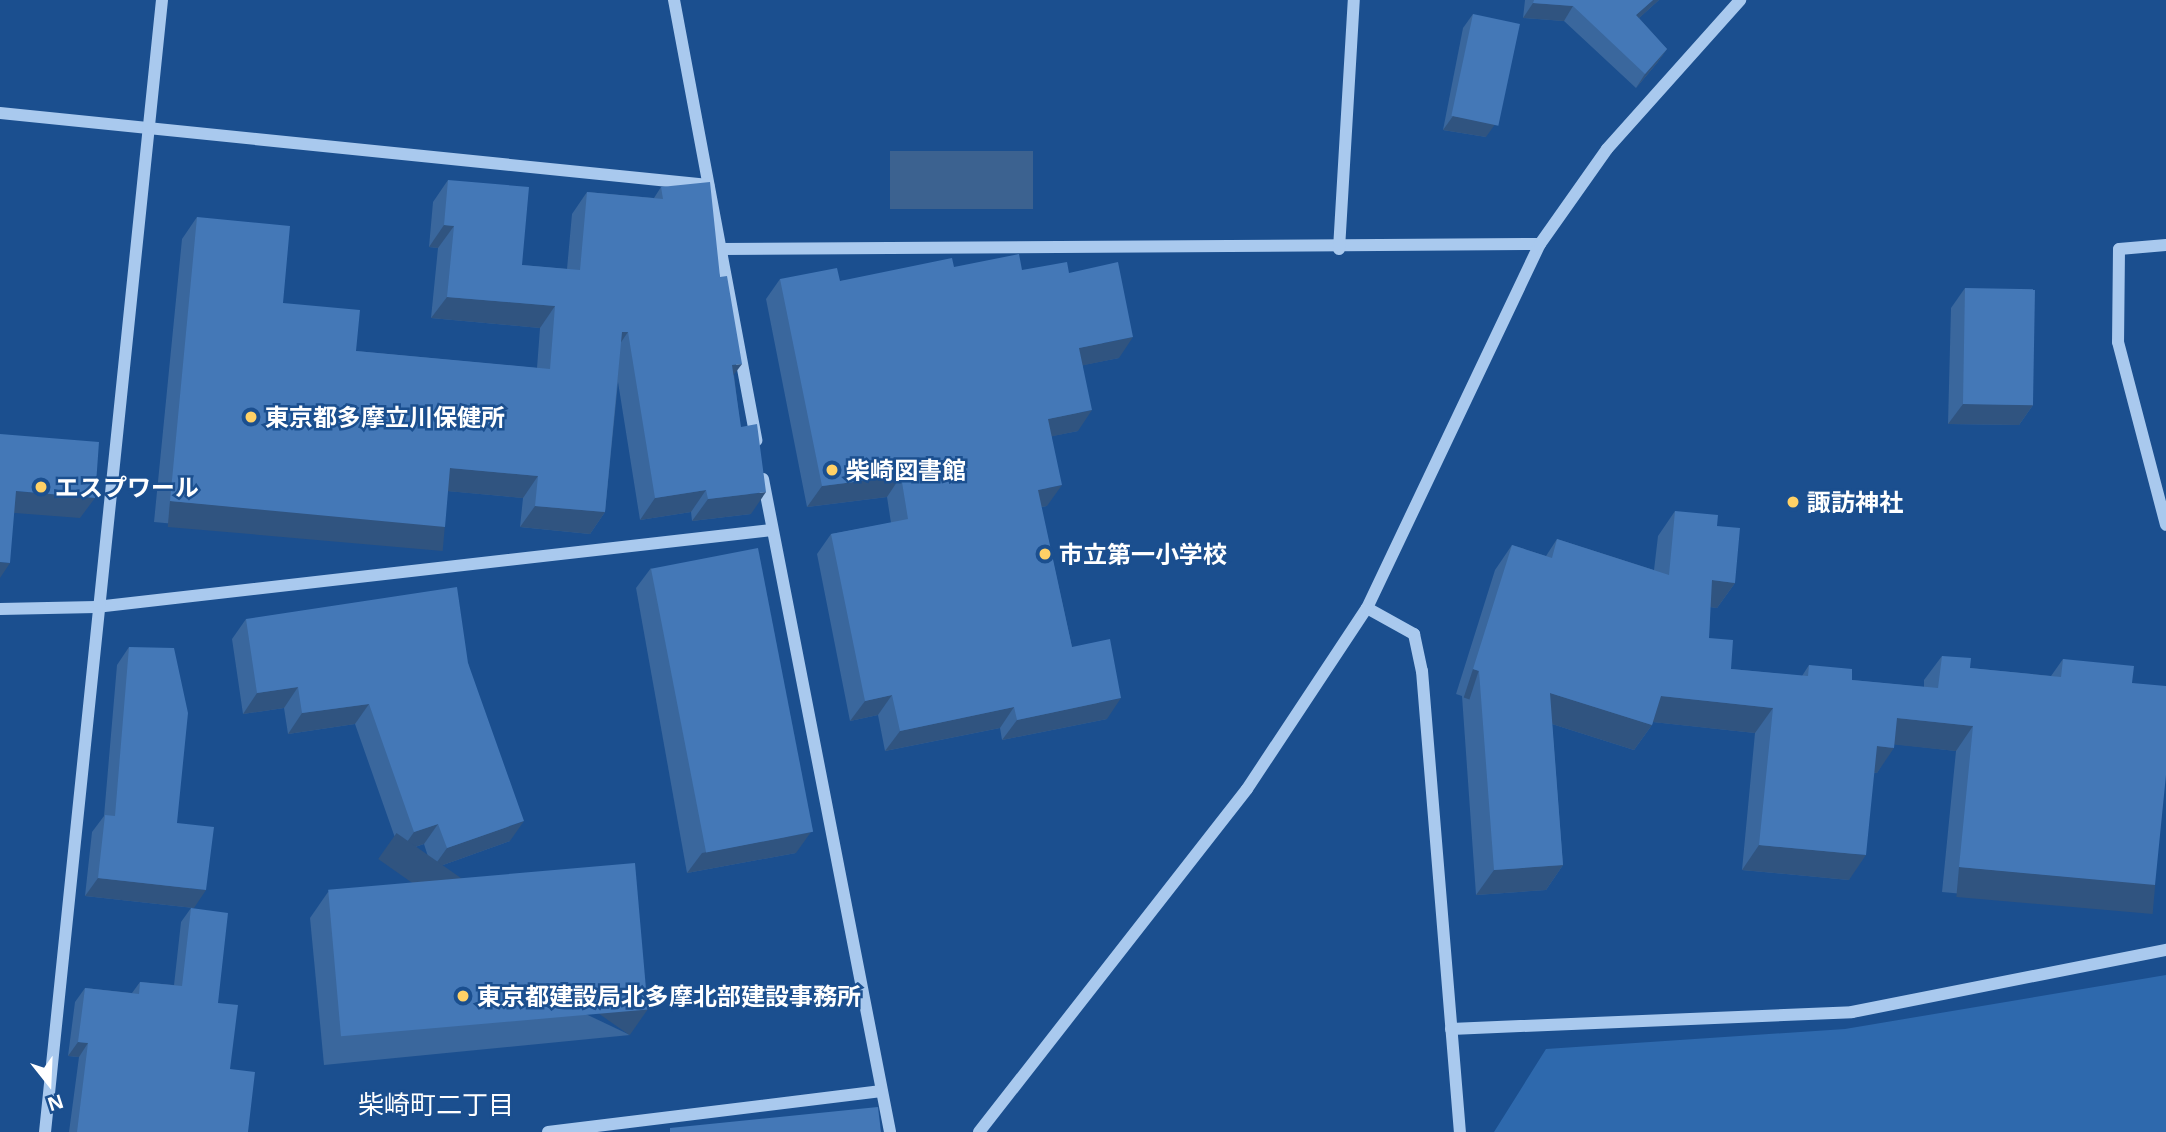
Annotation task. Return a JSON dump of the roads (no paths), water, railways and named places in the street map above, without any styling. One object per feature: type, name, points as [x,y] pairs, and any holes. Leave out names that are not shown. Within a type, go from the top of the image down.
[{"type":"street","points":[[45,1132],[96,607],[162,0]]},
{"type":"street","points":[[674,0],[772,530],[890,1132]]},
{"type":"street","points":[[1339,249],[1354,0]]},
{"type":"street","points":[[979,1132],[1247,789],[1367,608],[1540,244],[1607,149],[1740,0]]},
{"type":"street","points":[[0,113],[709,185]]},
{"type":"street","points":[[722,249],[1339,249],[1540,244]]},
{"type":"street","points":[[2166,245],[2119,249],[2118,342],[2166,525]]},
{"type":"street","points":[[0,609],[96,607],[772,530]]},
{"type":"street","points":[[1367,608],[1414,634],[1422,671],[1460,1132]]},
{"type":"street","points":[[1451,1029],[1852,1012],[2166,950]]},
{"type":"street","points":[[548,1132],[881,1091]]},
{"type":"place","name":"東京都多摩立川保健所","points":[[251,417]]},
{"type":"place","name":"柴崎図書館","points":[[832,470]]},
{"type":"place","name":"エスプワール","points":[[41,487]]},
{"type":"place","name":"諏訪神社","points":[[1793,502]]},
{"type":"place","name":"市立第一小学校","points":[[1045,554]]},
{"type":"place","name":"東京都建設局北多摩北部建設事務所","points":[[463,996]]},
{"type":"district","name":"柴崎町二丁目","points":[[436,1105]]}]
